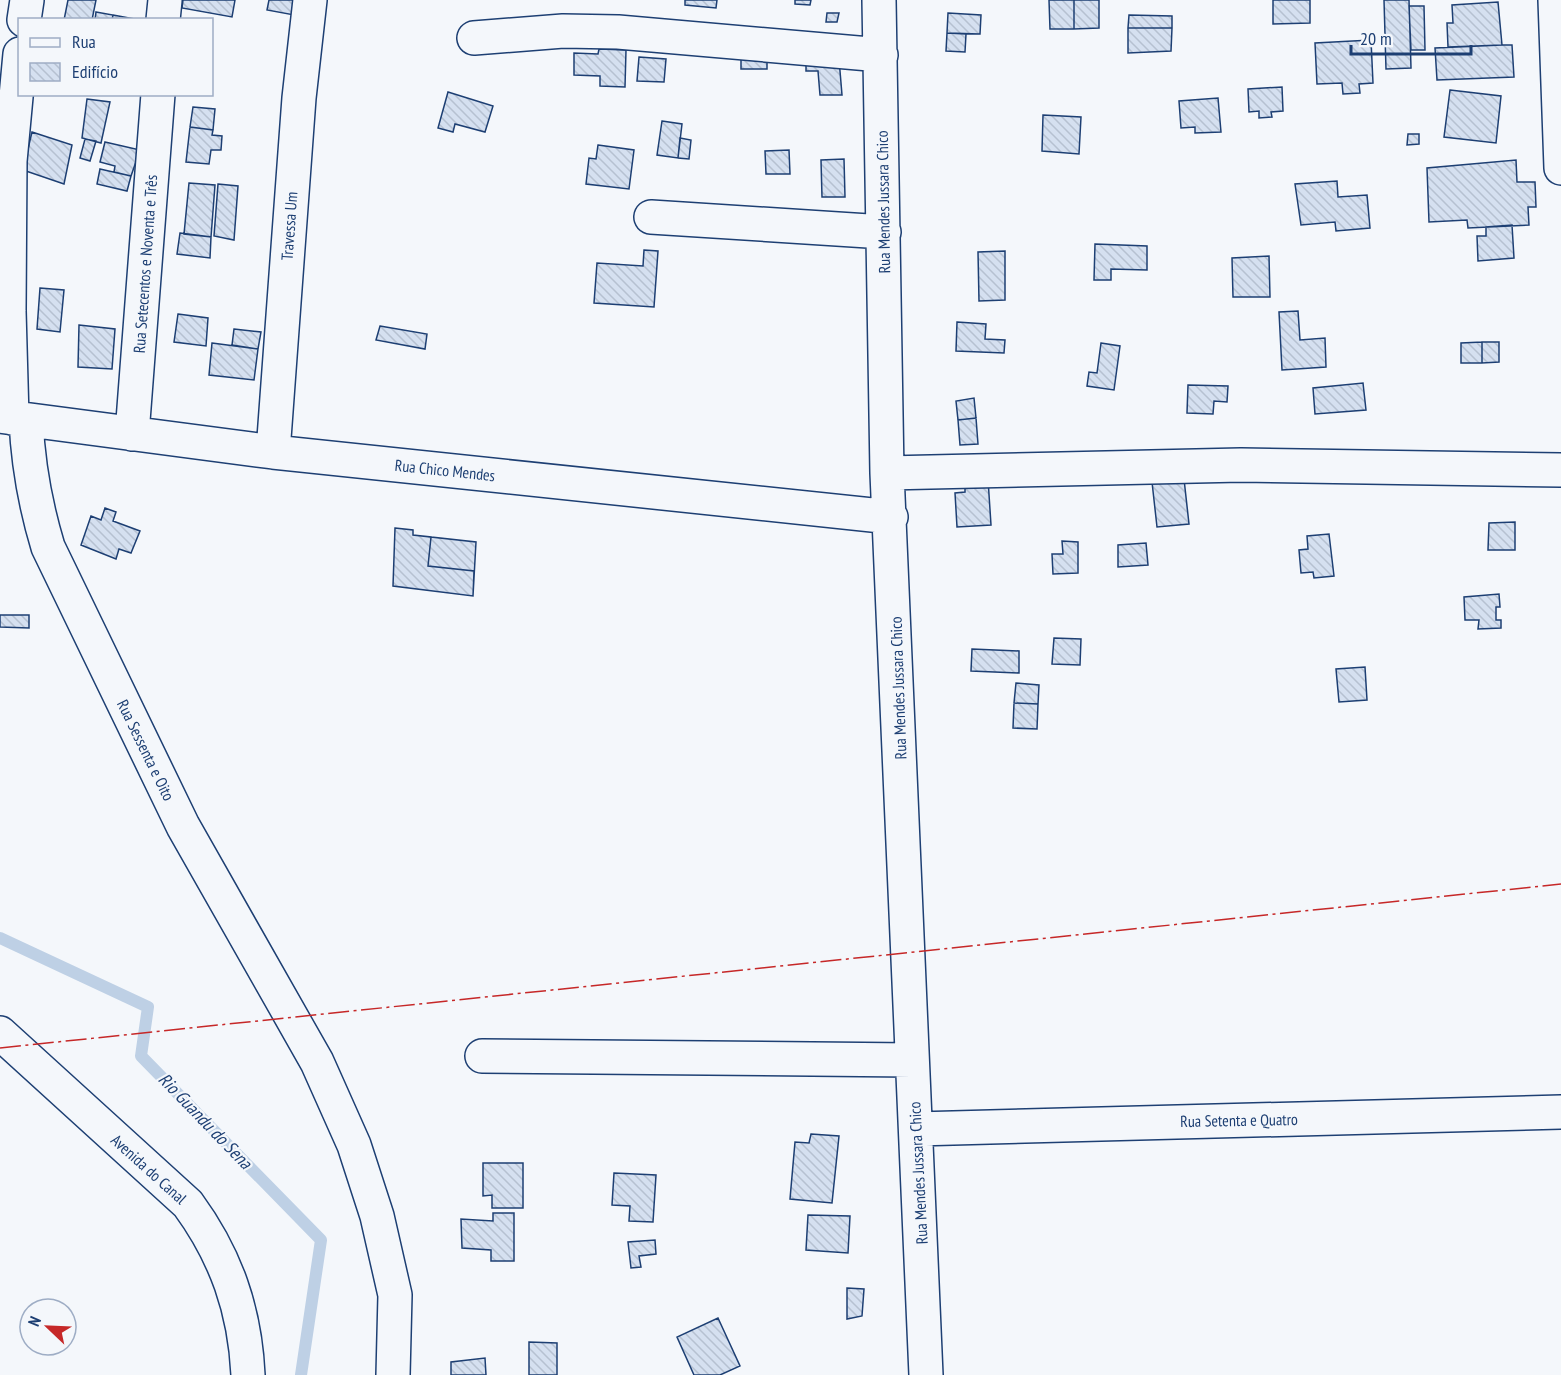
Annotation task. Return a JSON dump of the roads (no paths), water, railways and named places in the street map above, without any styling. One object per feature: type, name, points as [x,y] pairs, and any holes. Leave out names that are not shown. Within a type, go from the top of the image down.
[{"type":"street","points":[[24,18],[27,0]]},
{"type":"street","points":[[163,18],[165,0]]},
{"type":"street","name":"Travessa Um","points":[[273,452],[299,98],[310,0]]},
{"type":"street","name":"Rua Mendes Jussara Chico","points":[[879,0],[887,473],[891,517],[926,1375]]},
{"type":"street","points":[[1555,0],[1561,168]]},
{"type":"street","points":[[474,38],[564,31],[618,32],[881,55]]},
{"type":"street","name":"Rua Sessenta e Oito","points":[[18,75],[10,161],[9,311],[12,418],[35,505],[53,557],[183,826],[317,1062],[354,1145],[377,1216],[395,1295],[393,1375]]},
{"type":"street","name":"Rua Setecentos e Noventa e Três","points":[[132,434],[158,96]]},
{"type":"street","points":[[651,217],[884,232]]},
{"type":"street","name":"Rua Chico Mendes","points":[[12,418],[273,452],[891,517]]},
{"type":"street","points":[[887,473],[1241,465],[1561,470]]},
{"type":"street","name":"Avenida do Canal","points":[[0,1033],[188,1204],[210,1233],[230,1282],[246,1337],[248,1375]]},
{"type":"street","points":[[482,1056],[912,1060]]},
{"type":"street","name":"Rua Setenta e Quatro","points":[[916,1129],[1561,1112]]},
{"type":"waterway","name":"Rio Guandu do Sena","points":[[0,938],[148,1007],[141,1056],[321,1240],[301,1375]]}]
